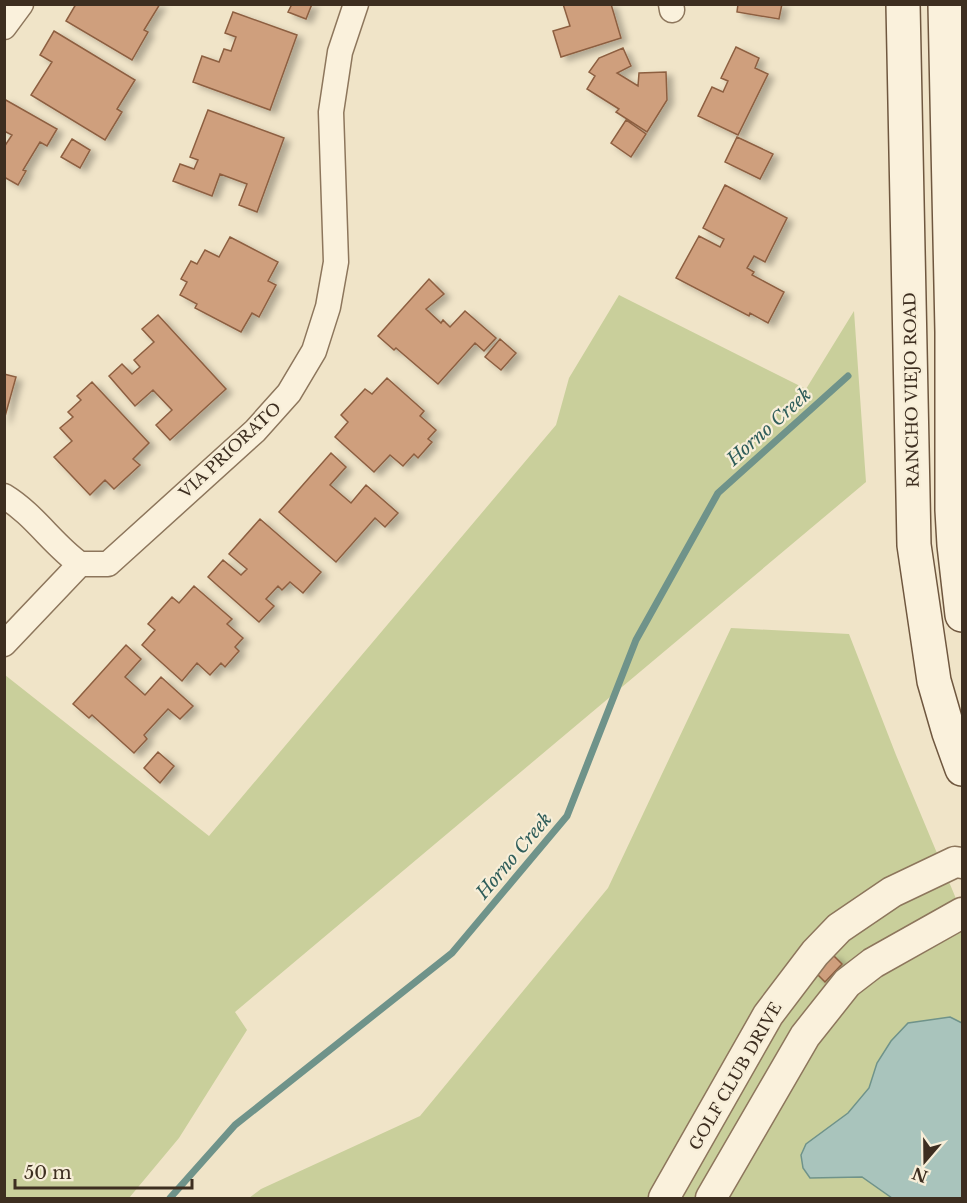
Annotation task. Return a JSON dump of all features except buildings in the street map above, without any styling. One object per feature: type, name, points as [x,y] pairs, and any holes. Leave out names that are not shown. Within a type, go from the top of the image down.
[{"type":"main road","name":"RANCHO VIEJO ROAD","points":[[903,4],[914,545],[934,681],[949,733],[963,769]]},
{"type":"main road","points":[[945,4],[952,320],[952,510],[963,615]]},
{"type":"street","points":[[4,27],[21,4]]},
{"type":"street","name":"VIA PRIORATO","points":[[80,564],[108,564],[255,431],[289,393],[314,351],[328,307],[336,261],[331,112],[340,52],[356,4]]},
{"type":"street","points":[[4,496],[23,508],[66,555],[80,564],[4,644]]},
{"type":"street","name":"GOLF CLUB DRIVE","points":[[664,1198],[768,1015],[815,952],[839,928],[892,892],[955,862],[963,863]]},
{"type":"street","points":[[711,1198],[805,1036],[848,983],[873,963],[963,912]]},
{"type":"green space","points":[[619,295],[806,389],[854,311],[866,482],[235,1012],[247,1030],[179,1138],[129,1198],[5,1198],[5,675],[209,836],[556,425],[569,378]]},
{"type":"green space","points":[[731,628],[849,634],[896,755],[962,913],[962,1198],[249,1198],[261,1189],[420,1116],[608,888]]},
{"type":"water","points":[[950,1017],[962,1023],[962,1198],[892,1198],[862,1177],[810,1178],[803,1168],[801,1155],[806,1144],[848,1113],[869,1088],[877,1063],[891,1041],[908,1023]]},
{"type":"waterway","name":"Horno Creek","points":[[170,1198],[235,1125],[452,953],[567,816],[636,640],[718,493],[848,376]]}]
